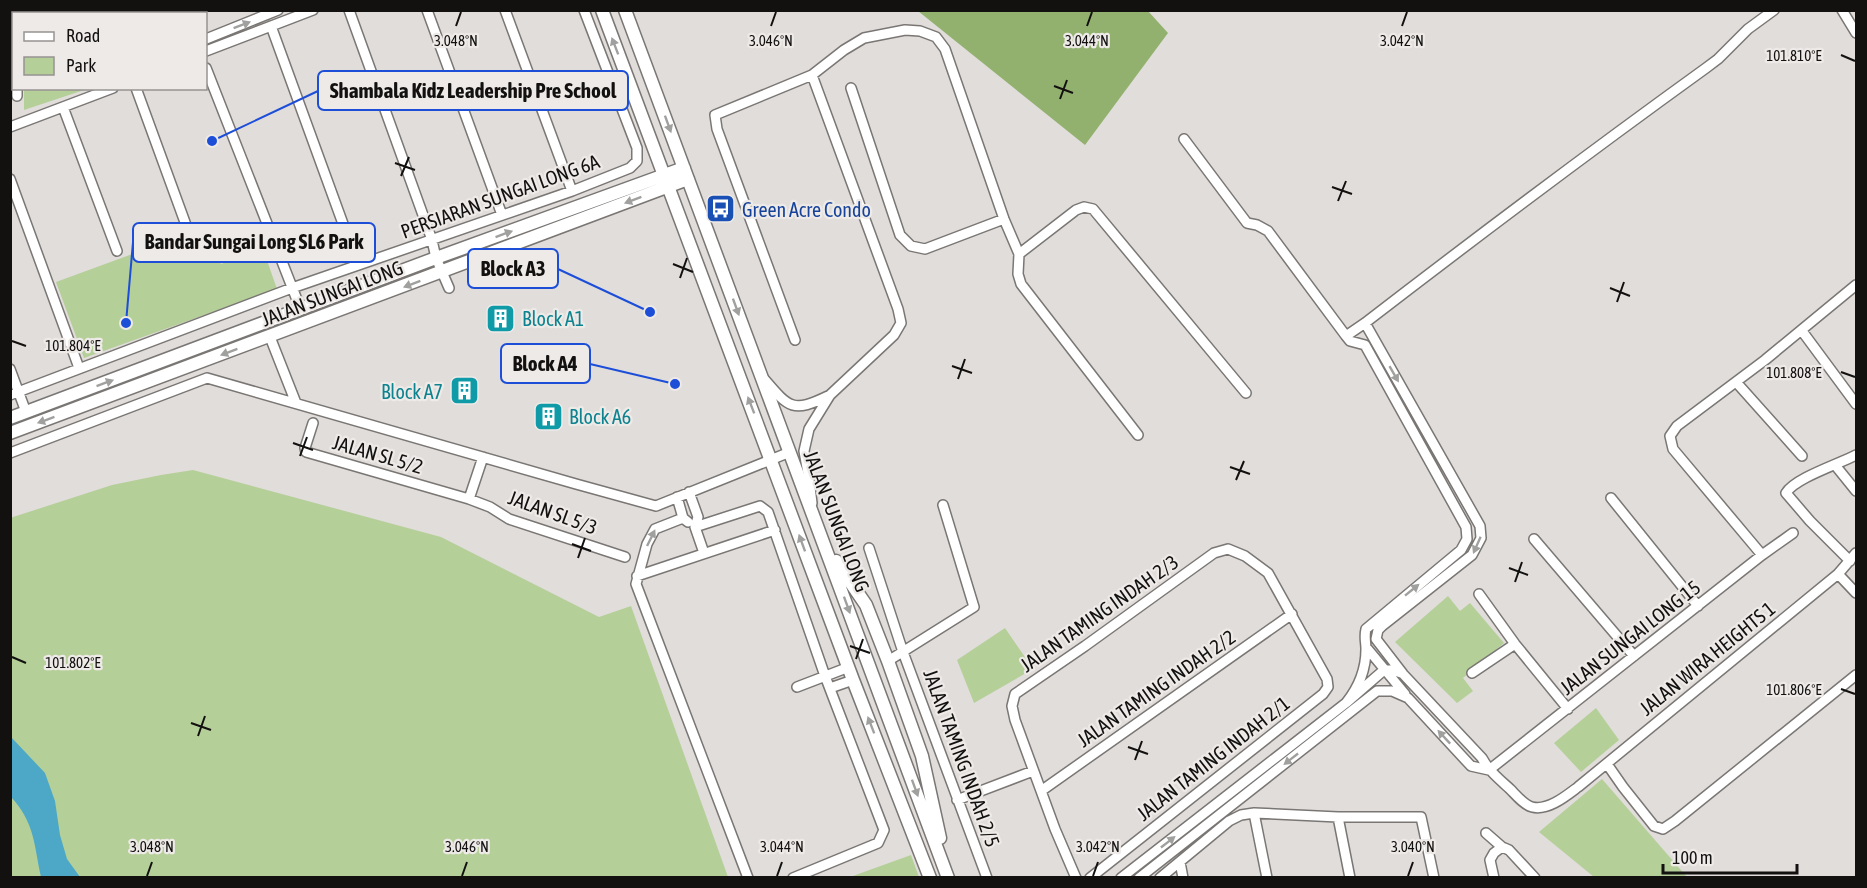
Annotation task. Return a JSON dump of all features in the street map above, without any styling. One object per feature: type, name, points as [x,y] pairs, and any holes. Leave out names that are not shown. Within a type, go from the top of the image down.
[{"type":"street","points":[[207,39],[278,10]]},
{"type":"street","points":[[207,51],[314,10]]},
{"type":"street","points":[[349,10],[432,240],[436,258],[449,288]]},
{"type":"street","points":[[427,10],[502,215]]},
{"type":"street","points":[[505,10],[572,191]]},
{"type":"street","name":"PERSIARAN SUNGAI LONG 6A","points":[[15,394],[292,288],[572,191],[630,168],[637,161],[637,148],[584,10]]},
{"type":"street","name":"JALAN SUNGAI LONG","points":[[602,10],[853,680],[930,878]]},
{"type":"street","name":"JALAN SUNGAI LONG","points":[[626,10],[948,878]]},
{"type":"street","points":[[1346,336],[1718,59],[1748,29],[1774,10]]},
{"type":"street","points":[[1842,10],[1857,33]]},
{"type":"street","points":[[271,26],[358,265]]},
{"type":"street","points":[[795,340],[717,129],[715,115],[812,75],[844,50],[864,39],[905,30],[920,31],[936,37],[945,49],[1004,219],[1019,254],[1018,274],[1021,284],[1138,435]]},
{"type":"street","points":[[207,71],[301,310]]},
{"type":"street","points":[[812,75],[898,309],[901,323],[894,335],[830,395],[808,429],[804,451],[810,479],[812,512]]},
{"type":"street","points":[[851,88],[900,235],[911,246],[925,249],[1004,219]]},
{"type":"street","points":[[10,127],[108,90]]},
{"type":"street","points":[[137,90],[186,225]]},
{"type":"street","points":[[641,112],[660,104]]},
{"type":"street","points":[[63,107],[117,251]]},
{"type":"street","points":[[1184,139],[1247,223],[1268,231],[1346,336],[1353,343],[1365,345],[1466,527],[1467,539],[1461,550],[1366,629],[1364,641],[1366,647],[1389,672],[1408,698],[1471,766],[1489,770]]},
{"type":"street","name":"JALAN SUNGAI LONG","points":[[10,418],[436,258],[686,174]]},
{"type":"street","points":[[10,179],[80,368]]},
{"type":"street","name":"JALAN SUNGAI LONG","points":[[10,433],[442,272],[665,181]]},
{"type":"street","points":[[1019,254],[1076,210],[1084,207],[1093,209],[1246,393]]},
{"type":"street","points":[[1762,555],[1673,449],[1670,436],[1677,426],[1802,331],[1857,285]]},
{"type":"street","points":[[1365,323],[1480,526],[1481,538],[1472,555],[1382,626],[1378,630],[1376,639],[1403,674],[1482,758],[1489,770]]},
{"type":"street","points":[[1802,331],[1857,404]]},
{"type":"street","points":[[270,337],[296,403]]},
{"type":"street","points":[[10,369],[15,394],[26,412]]},
{"type":"street","points":[[761,376],[786,404],[797,407],[811,405],[830,395]]},
{"type":"street","points":[[10,453],[207,378],[656,506],[790,452]]},
{"type":"street","points":[[1736,382],[1802,456]]},
{"type":"street","name":"JALAN SL 5/2","points":[[313,423],[305,448],[306,452],[469,499]]},
{"type":"street","points":[[1853,557],[1810,521],[1786,493],[1791,487],[1857,455]]},
{"type":"street","points":[[469,499],[483,457]]},
{"type":"street","points":[[1835,465],[1857,491]]},
{"type":"street","points":[[689,492],[698,517],[695,527]]},
{"type":"street","points":[[677,497],[683,518],[695,527],[704,553]]},
{"type":"street","points":[[1611,498],[1698,606]]},
{"type":"street","name":"JALAN SL 5/3","points":[[469,499],[490,507],[509,519],[625,557]]},
{"type":"street","points":[[888,661],[974,607],[943,505]]},
{"type":"street","points":[[695,527],[760,506],[768,512],[825,676],[884,830],[878,843],[793,878]]},
{"type":"street","points":[[683,518],[655,529],[647,544],[637,576],[637,588],[748,878]]},
{"type":"street","points":[[637,576],[775,530]]},
{"type":"street","name":"JALAN SUNGAI LONG 15","points":[[1489,770],[1793,533]]},
{"type":"street","points":[[1534,539],[1634,656]]},
{"type":"street","points":[[825,546],[866,605],[888,661],[922,756],[948,878]]},
{"type":"street","name":"JALAN TAMING INDAH 2/5","points":[[869,548],[903,652],[987,878]]},
{"type":"street","name":"JALAN TAMING INDAH 2/3","points":[[1033,771],[1015,720],[1012,706],[1015,694],[1214,553],[1228,549],[1245,556],[1268,573],[1292,614]]},
{"type":"street","name":"JALAN WIRA HEIGHTS 1","points":[[1489,770],[1532,807],[1559,802],[1838,574],[1853,557]]},
{"type":"street","points":[[1838,574],[1857,593]]},
{"type":"street","points":[[1479,594],[1515,644],[1568,709]]},
{"type":"street","name":"JALAN TAMING INDAH 2/1","points":[[1090,878],[1323,694],[1328,687],[1327,679],[1292,614]]},
{"type":"street","name":"JALAN TAMING INDAH 2/2","points":[[1041,791],[1292,614]]},
{"type":"street","points":[[1472,673],[1515,644]]},
{"type":"street","points":[[1346,703],[1360,683],[1366,647]]},
{"type":"street","points":[[1139,878],[1377,691],[1389,672],[1390,659]]},
{"type":"street","points":[[797,687],[849,667]]},
{"type":"street","points":[[1121,878],[1346,703],[1389,672],[1403,674]]},
{"type":"street","points":[[1607,764],[1654,826],[1664,829],[1857,675]]},
{"type":"street","points":[[830,688],[853,680]]},
{"type":"street","points":[[1377,691],[1392,691],[1408,698]]},
{"type":"street","points":[[957,800],[1033,771],[1076,878]]},
{"type":"street","points":[[1254,813],[1267,878]]},
{"type":"street","points":[[1160,878],[1229,821],[1241,815],[1254,813],[1338,817],[1420,817],[1434,878]]},
{"type":"street","points":[[1338,817],[1350,878]]},
{"type":"street","points":[[1486,833],[1509,850],[1531,876]]},
{"type":"street","points":[[1494,878],[1490,860],[1494,853],[1502,847]]},
{"type":"street","points":[[1180,862],[1183,878]]},
{"type":"green space","points":[[918,11],[1148,11],[1168,33],[1085,145]]},
{"type":"green space","points":[[24,90],[84,90],[24,110]]},
{"type":"green space","points":[[206,227],[221,264],[263,249],[277,289],[84,358],[56,282]]},
{"type":"green space","points":[[193,470],[441,537],[599,617],[631,606],[728,877],[11,877],[10,518],[112,485]]},
{"type":"green space","points":[[1448,596],[1460,611],[1470,603],[1504,643],[1463,678],[1473,691],[1457,703],[1395,642]]},
{"type":"green space","points":[[1005,628],[1033,669],[974,703],[957,660]]},
{"type":"green space","points":[[1596,708],[1619,740],[1581,772],[1554,743]]},
{"type":"green space","points":[[1602,779],[1687,877],[1594,877],[1539,832]]},
{"type":"green space","points":[[911,855],[919,877],[850,877]]},
{"type":"water","points":[[11,737],[45,773],[55,801],[60,835],[67,859],[80,877],[41,877],[29,825],[11,797]]},
{"type":"place","name":"Shambala Kidz Leadership Pre School","points":[[212,141]]},
{"type":"place","name":"Green Acre Condo","points":[[721,209]]},
{"type":"place","name":"Block A3","points":[[650,312]]},
{"type":"place","name":"Block A1","points":[[501,318]]},
{"type":"place","name":"Bandar Sungai Long SL6 Park","points":[[126,323]]},
{"type":"place","name":"Block A4","points":[[675,384]]},
{"type":"place","name":"Block A7","points":[[464,391]]},
{"type":"place","name":"Block A6","points":[[548,416]]}]
